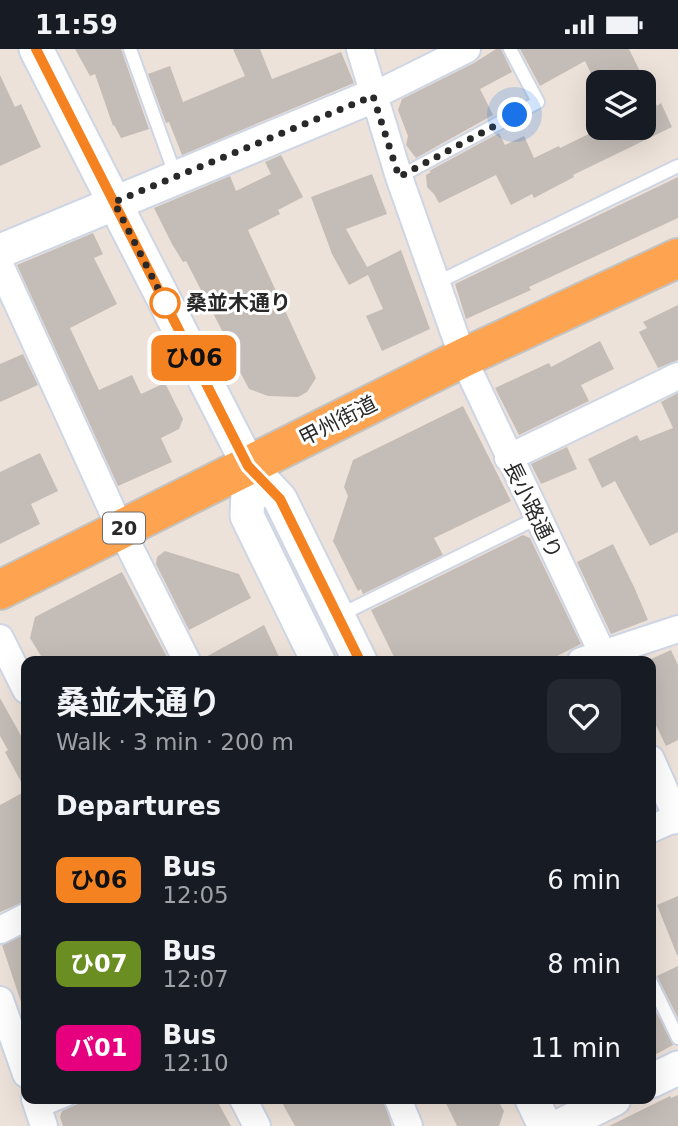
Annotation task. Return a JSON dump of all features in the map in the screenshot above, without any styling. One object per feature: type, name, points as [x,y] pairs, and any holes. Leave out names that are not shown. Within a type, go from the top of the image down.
[{"type":"highway","name":"甲州街道","points":[[0,590],[463,358],[678,258]]},
{"type":"street","points":[[36,49],[248,466],[280,499],[358,656]]},
{"type":"street","name":"長小路通り","points":[[360,49],[399,177],[463,358],[537,518],[595,656]]},
{"type":"street","points":[[0,251],[373,96],[467,49]]},
{"type":"street","points":[[0,265],[121,530],[184,656]]},
{"type":"street","points":[[508,458],[678,376]]},
{"type":"street","points":[[248,466],[247,516],[316,656]]},
{"type":"street","points":[[604,656],[678,629]]},
{"type":"street","points":[[0,638],[21,680]]},
{"type":"street","points":[[656,770],[678,820],[656,827]]},
{"type":"street","points":[[0,930],[21,920]]},
{"type":"street","points":[[0,1000],[21,1060]]},
{"type":"street","points":[[656,1079],[678,1068]]},
{"type":"street","points":[[246,1104],[257,1126]]},
{"type":"street","points":[[400,1104],[410,1126]]},
{"type":"street","points":[[534,1104],[545,1126]]},
{"type":"street","points":[[576,1116],[603,1104]]},
{"type":"lane","points":[[131,49],[176,178]]},
{"type":"lane","points":[[399,177],[538,103],[510,49]]},
{"type":"lane","points":[[436,283],[678,166]]},
{"type":"lane","points":[[338,616],[537,518]]},
{"type":"lane","points":[[656,992],[678,1038]]},
{"type":"lane","points":[[40,1112],[58,1104]]},
{"type":"building","points":[[75,49],[121,49],[149,129],[121,138],[113,126],[95,74],[90,76]]},
{"type":"building","points":[[233,49],[260,49],[272,79],[341,52],[354,83],[182,155],[169,122],[166,123],[148,74],[170,66],[183,102],[245,76]]},
{"type":"building","points":[[496,49],[501,49],[512,72],[480,89],[493,115],[416,158],[406,145],[408,136],[398,110],[402,99]]},
{"type":"building","points":[[520,49],[629,49],[639,70],[589,70],[585,61],[540,86]]},
{"type":"building","points":[[0,75],[15,107],[21,104],[41,147],[0,166]]},
{"type":"building","points":[[661,103],[672,127],[656,135],[656,104],[657,106]]},
{"type":"building","points":[[499,133],[505,145],[524,136],[534,158],[559,146],[560,148],[586,135],[586,140],[645,140],[573,175],[574,177],[534,198],[532,194],[511,205],[496,175],[439,203],[427,187],[426,175],[431,172],[429,171]]},
{"type":"building","points":[[281,155],[303,197],[278,210],[280,214],[248,230],[316,378],[307,392],[298,397],[268,396],[249,389],[186,261],[183,262],[172,244],[154,208],[230,176],[236,191],[271,174],[265,162]]},
{"type":"building","points":[[372,174],[387,214],[346,229],[367,267],[401,250],[430,329],[382,351],[366,316],[383,309],[368,275],[349,285],[332,254],[311,197]]},
{"type":"building","points":[[678,177],[678,218],[466,319],[455,284]]},
{"type":"building","points":[[93,233],[103,254],[94,258],[117,304],[70,328],[99,390],[132,375],[141,394],[165,383],[183,419],[179,429],[161,438],[172,462],[118,486],[17,265]]},
{"type":"building","points":[[678,305],[678,360],[658,368],[639,332],[647,328],[643,322]]},
{"type":"building","points":[[600,341],[614,369],[581,385],[589,401],[519,435],[495,388],[549,363],[551,367]]},
{"type":"building","points":[[23,354],[38,385],[0,402],[0,364]]},
{"type":"building","points":[[678,393],[678,532],[650,546],[615,481],[602,488],[588,459],[637,435],[640,441],[673,428],[661,402]]},
{"type":"building","points":[[463,406],[511,501],[434,538],[443,555],[363,594],[361,589],[358,591],[333,541],[348,496],[344,487],[353,460]]},
{"type":"building","points":[[567,447],[577,469],[541,484],[531,464]]},
{"type":"building","points":[[40,453],[58,491],[31,504],[40,524],[0,544],[0,472]]},
{"type":"building","points":[[523,535],[530,538],[581,644],[557,656],[394,656],[371,610]]},
{"type":"building","points":[[613,544],[648,620],[611,634],[577,562]]},
{"type":"building","points":[[165,551],[239,574],[251,598],[189,630],[156,564],[157,557]]},
{"type":"building","points":[[122,572],[166,656],[41,656],[30,638],[35,617]]},
{"type":"building","points":[[264,625],[279,656],[207,656]]},
{"type":"building","points":[[671,650],[678,665],[678,740],[666,746],[656,725],[656,657]]},
{"type":"building","points":[[0,698],[21,736],[21,782],[5,752],[8,750],[0,736]]},
{"type":"building","points":[[21,794],[21,903],[0,912],[0,805]]},
{"type":"building","points":[[678,896],[678,955],[677,955],[657,905]]},
{"type":"building","points":[[21,936],[21,1002],[2,945]]},
{"type":"building","points":[[678,966],[678,1018],[657,976]]},
{"type":"building","points":[[656,1012],[673,1045],[656,1054]]},
{"type":"building","points":[[678,1095],[678,1126],[609,1126],[670,1096],[671,1098]]},
{"type":"building","points":[[78,1104],[219,1104],[231,1126],[63,1126],[60,1117],[62,1111]]},
{"type":"building","points":[[283,1104],[385,1104],[392,1126],[295,1126]]},
{"type":"building","points":[[446,1104],[500,1104],[504,1111],[499,1126],[457,1126]]},
{"type":"bus line","name":"ひ06","points":[[36,49],[248,466],[280,499],[358,656]]},
{"type":"place","name":"桑並木通り","points":[[165,303]]},
{"type":"route","points":[[165,303],[170,312],[114,202],[373,96],[399,177],[515,115]]}]
